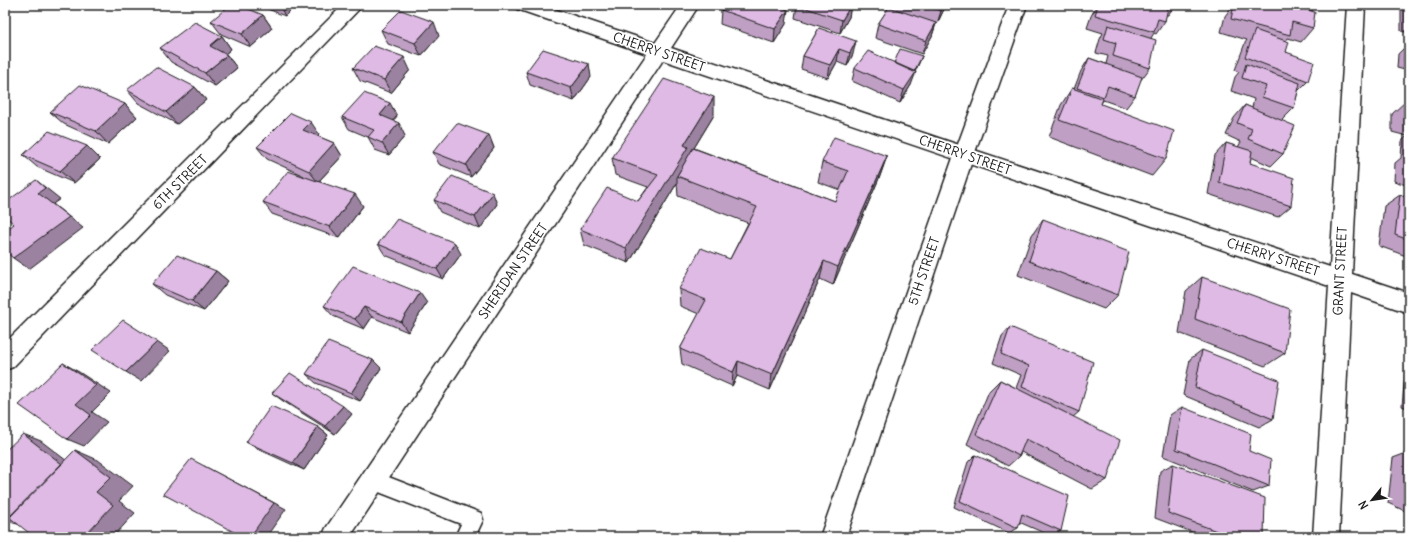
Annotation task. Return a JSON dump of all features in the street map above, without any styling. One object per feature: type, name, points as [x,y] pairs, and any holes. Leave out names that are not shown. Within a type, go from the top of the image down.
[{"type":"street","name":"6TH STREET","points":[[5,359],[354,5]]},
{"type":"street","name":"CHERRY STREET","points":[[523,5],[964,155],[1409,303]]},
{"type":"street","name":"SHERIDAN STREET","points":[[335,537],[690,5]]},
{"type":"street","name":"5TH STREET","points":[[833,537],[964,155],[1018,5]]},
{"type":"street","name":"GRANT STREET","points":[[1326,537],[1356,5]]},
{"type":"lane","points":[[373,480],[474,520],[465,537]]},
{"type":"building","points":[[230,5],[239,5],[263,15],[242,34],[211,21]]},
{"type":"building","points":[[724,5],[773,5],[788,10],[775,29],[721,10]]},
{"type":"building","points":[[797,5],[851,5],[842,20]]},
{"type":"building","points":[[923,5],[944,5],[941,11]]},
{"type":"building","points":[[1098,5],[1156,5],[1168,8],[1165,21],[1158,19],[1154,32],[1095,15]]},
{"type":"building","points":[[1234,5],[1254,8],[1255,5],[1291,5],[1315,12],[1313,28],[1292,22],[1290,35],[1231,19]]},
{"type":"building","points":[[1304,5],[1315,5],[1314,8]]},
{"type":"building","points":[[889,7],[936,23],[926,41],[878,24]]},
{"type":"building","points":[[401,10],[434,22],[415,43],[381,30]]},
{"type":"building","points":[[195,22],[222,36],[210,46],[227,55],[205,73],[160,48]]},
{"type":"building","points":[[1108,25],[1156,40],[1150,68],[1113,56],[1116,43],[1104,39]]},
{"type":"building","points":[[819,28],[856,41],[850,53],[839,49],[830,65],[803,56]]},
{"type":"building","points":[[1255,30],[1289,42],[1286,52],[1314,62],[1308,81],[1245,57]]},
{"type":"building","points":[[374,46],[404,57],[384,80],[353,68]]},
{"type":"building","points":[[1405,47],[1409,49],[1409,62],[1404,61]]},
{"type":"building","points":[[543,49],[589,64],[571,88],[526,72]]},
{"type":"building","points":[[900,49],[922,56],[914,72],[894,63]]},
{"type":"building","points":[[868,51],[916,72],[904,90],[855,68]]},
{"type":"building","points":[[1089,58],[1142,77],[1135,96],[1108,86],[1104,97],[1077,88]]},
{"type":"building","points":[[1246,64],[1300,83],[1294,108],[1262,97],[1266,86],[1242,78]]},
{"type":"building","points":[[156,67],[195,87],[166,112],[127,90]]},
{"type":"building","points":[[664,79],[714,97],[684,145],[688,147],[626,248],[580,229],[607,188],[638,201],[658,175],[612,158]]},
{"type":"building","points":[[80,85],[125,104],[96,131],[50,112]]},
{"type":"building","points":[[1072,88],[1103,99],[1101,104],[1174,131],[1166,159],[1059,120]]},
{"type":"building","points":[[364,93],[390,103],[380,115],[399,123],[382,143],[368,137],[374,130],[342,117]]},
{"type":"building","points":[[1406,101],[1409,102],[1409,120],[1407,119]]},
{"type":"building","points":[[1245,105],[1295,126],[1283,154],[1248,139],[1252,129],[1237,123]]},
{"type":"building","points":[[291,113],[311,122],[303,130],[334,143],[309,171],[257,147]]},
{"type":"building","points":[[457,123],[489,135],[466,165],[433,152]]},
{"type":"building","points":[[49,131],[87,146],[60,171],[23,155]]},
{"type":"building","points":[[834,137],[887,156],[838,267],[824,261],[772,375],[738,361],[733,372],[680,349],[706,300],[679,289],[701,248],[730,259],[757,207],[677,176],[693,148],[835,201],[848,171],[822,162]]},
{"type":"building","points":[[1226,143],[1252,151],[1250,163],[1294,178],[1291,206],[1219,182]]},
{"type":"building","points":[[288,171],[355,194],[330,227],[263,202]]},
{"type":"building","points":[[452,176],[493,193],[475,217],[434,200]]},
{"type":"building","points":[[36,180],[45,188],[38,193],[69,217],[13,258],[5,251],[5,231],[14,224],[5,216],[5,203]]},
{"type":"building","points":[[1400,195],[1409,198],[1409,240],[1395,235]]},
{"type":"building","points":[[397,219],[455,243],[437,269],[378,244]]},
{"type":"building","points":[[1043,219],[1129,252],[1118,295],[1029,261]]},
{"type":"building","points":[[177,255],[216,271],[192,301],[152,284]]},
{"type":"building","points":[[353,266],[420,293],[401,322],[364,307],[355,319],[324,306]]},
{"type":"building","points":[[1202,277],[1290,309],[1285,353],[1195,319]]},
{"type":"building","points":[[123,320],[157,342],[126,372],[92,350]]},
{"type":"building","points":[[1010,327],[1093,362],[1079,412],[1022,387],[1029,366],[1001,354]]},
{"type":"building","points":[[328,342],[373,360],[351,393],[306,374]]},
{"type":"building","points":[[1202,350],[1279,380],[1273,419],[1195,387]]},
{"type":"building","points":[[63,363],[96,385],[76,404],[91,415],[67,439],[19,405]]},
{"type":"building","points":[[290,373],[343,406],[325,426],[272,393]]},
{"type":"building","points":[[1000,380],[1120,440],[1107,480],[1026,439],[1019,456],[976,434]]},
{"type":"building","points":[[271,406],[318,427],[293,463],[246,442]]},
{"type":"building","points":[[1182,407],[1251,434],[1249,451],[1271,460],[1269,486],[1176,449]]},
{"type":"building","points":[[23,434],[62,464],[6,521],[5,451]]},
{"type":"building","points":[[75,450],[111,477],[96,492],[113,505],[83,537],[34,537],[9,517]]},
{"type":"building","points":[[975,455],[1069,496],[1061,531],[1022,514],[1018,528],[960,501]]},
{"type":"building","points":[[191,459],[274,503],[250,537],[243,537],[163,494]]},
{"type":"building","points":[[1173,464],[1265,498],[1264,537],[1233,537],[1168,513]]}]
